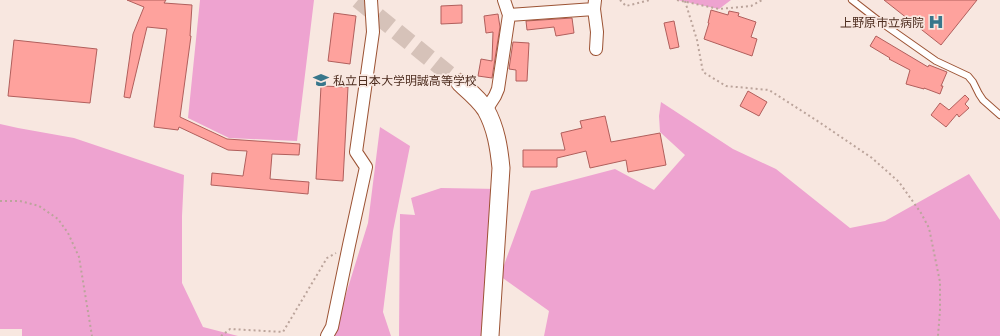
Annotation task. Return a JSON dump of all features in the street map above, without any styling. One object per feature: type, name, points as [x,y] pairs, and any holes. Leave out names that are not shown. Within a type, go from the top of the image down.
[{"type":"street","points":[[327,336],[332,327],[366,167],[356,152],[372,32],[371,0]]},
{"type":"street","points":[[486,110],[498,89],[509,15],[504,0]]},
{"type":"street","points":[[509,15],[594,4],[596,50]]},
{"type":"street","points":[[460,83],[486,110],[495,131],[499,150],[501,168],[490,336]]},
{"type":"lane","points":[[852,0],[936,61],[968,76],[983,100],[1000,115]]},
{"type":"path","points":[[620,0],[626,6],[650,0]]},
{"type":"path","points":[[677,0],[720,9],[752,6],[762,0]]},
{"type":"path","points":[[684,1],[697,40],[703,72],[726,86],[769,90],[872,158],[899,182],[921,213],[929,228],[940,282],[938,336]]},
{"type":"path","points":[[0,201],[20,201],[39,206],[58,219],[68,233],[79,257],[92,336]]},
{"type":"path","points":[[221,336],[230,328],[283,332],[327,258],[349,245]]},
{"type":"shaded area","points":[[200,0],[314,0],[297,141],[229,138],[188,118]]},
{"type":"shaded area","points":[[677,0],[731,0],[719,9]]},
{"type":"shaded area","points":[[661,102],[733,149],[776,169],[850,228],[885,221],[969,174],[1000,220],[1000,336],[544,336],[549,311],[500,276],[531,191],[615,169],[654,190],[685,155],[660,132],[659,116]]},
{"type":"shaded area","points":[[0,124],[74,138],[184,175],[182,216],[182,283],[203,327],[238,336],[22,336],[22,329],[0,329]]},
{"type":"shaded area","points":[[380,127],[410,146],[393,231],[383,312],[391,336],[333,336],[368,223]]},
{"type":"shaded area","points":[[441,188],[499,189],[490,336],[399,336],[400,214],[415,215],[411,198]]},
{"type":"building","points":[[127,0],[166,0],[164,3],[192,5],[191,36],[180,117],[227,139],[300,144],[299,155],[272,154],[270,179],[309,182],[308,194],[211,185],[212,173],[243,176],[247,151],[228,150],[179,127],[178,130],[154,127],[167,29],[147,27],[130,98],[124,97],[133,34],[144,7]]},
{"type":"building","name":"上野原市立病院","points":[[884,0],[977,0],[941,45]]},
{"type":"building","points":[[462,5],[462,23],[441,24],[441,6]]},
{"type":"building","points":[[711,10],[728,15],[729,11],[739,13],[738,16],[756,22],[751,37],[757,39],[752,56],[704,39]]},
{"type":"building","points":[[334,13],[356,16],[350,64],[328,61]]},
{"type":"building","points":[[498,14],[500,27],[492,78],[478,76],[481,59],[492,61],[493,32],[486,33],[484,16]]},
{"type":"building","points":[[572,18],[574,33],[556,36],[554,27],[527,30],[526,21]]},
{"type":"building","points":[[674,21],[679,47],[670,49],[664,23]]},
{"type":"building","points":[[876,36],[928,67],[929,65],[947,72],[941,86],[943,86],[940,94],[924,88],[906,84],[910,70],[889,59],[890,58],[870,46]]},
{"type":"building","points":[[14,40],[97,49],[90,103],[8,96]]},
{"type":"building","points":[[513,42],[529,43],[527,81],[516,81],[516,70],[509,69]]},
{"type":"building","points":[[321,86],[348,87],[343,181],[316,179]]},
{"type":"building","points":[[748,91],[767,102],[759,116],[740,106]]},
{"type":"building","points":[[965,95],[969,99],[965,104],[969,108],[959,117],[957,114],[946,127],[931,115],[940,103],[949,110]]},
{"type":"building","points":[[605,116],[611,142],[660,133],[666,165],[628,172],[626,160],[590,168],[586,151],[557,158],[557,167],[523,167],[523,150],[565,150],[561,133],[582,128],[580,121]]},
{"type":"tunnel","points":[[358,0],[460,83]]},
{"type":"place","name":"上野原市立病院","points":[[936,22]]},
{"type":"place","name":"私立日本大学明誠高等学校","points":[[321,80]]}]
